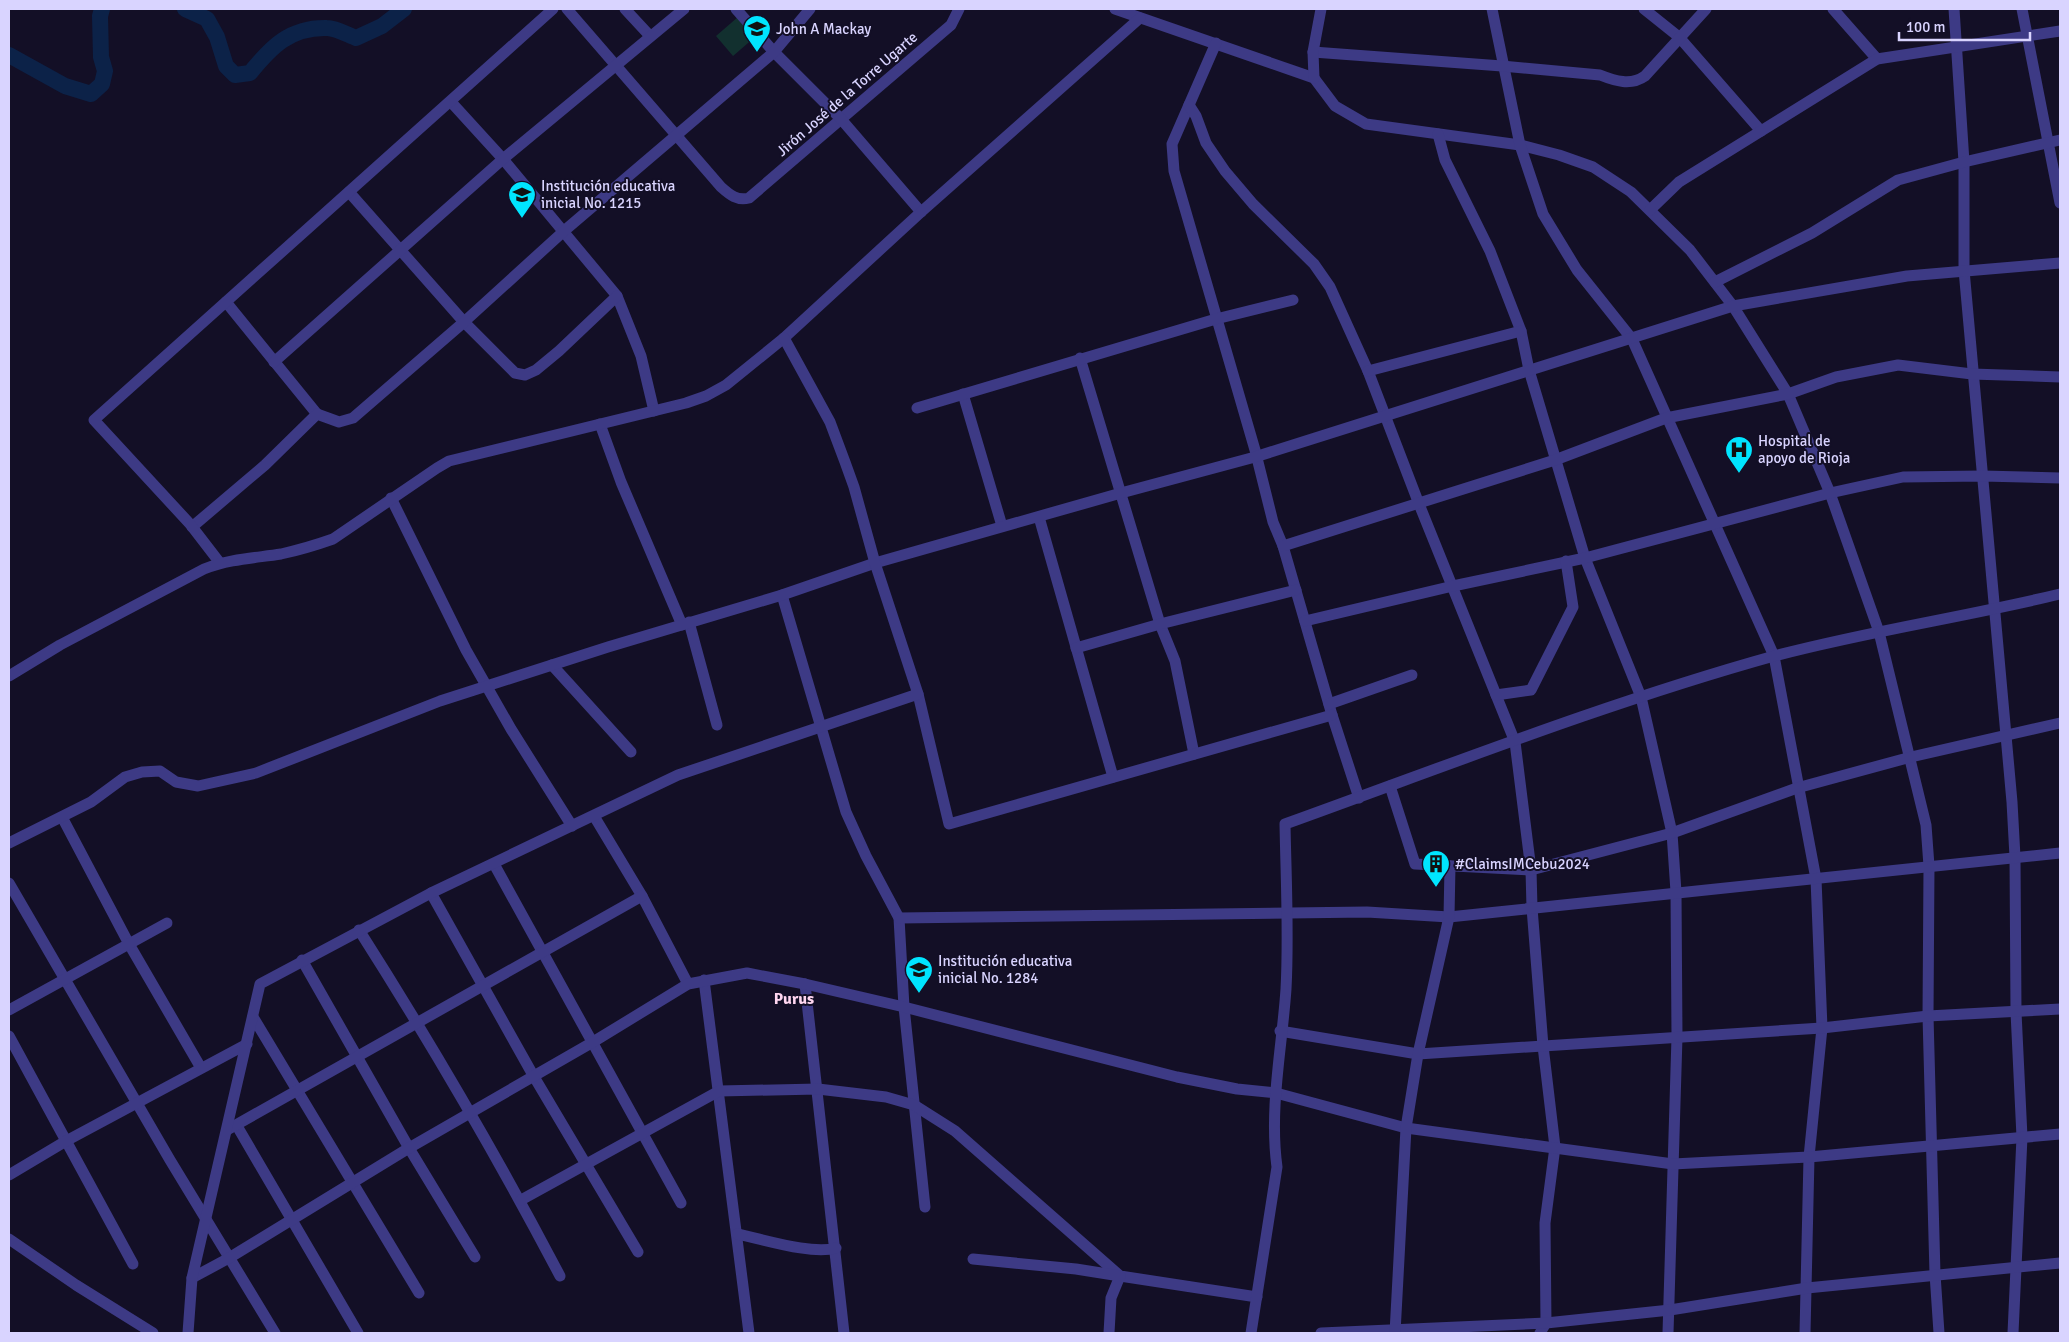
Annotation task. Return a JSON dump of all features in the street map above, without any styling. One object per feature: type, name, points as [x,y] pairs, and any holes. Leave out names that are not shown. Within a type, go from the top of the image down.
[{"type":"street","points":[[220,563],[192,527],[94,420],[553,9]]},
{"type":"street","points":[[567,9],[675,136]]},
{"type":"street","points":[[625,9],[650,36]]},
{"type":"street","points":[[274,362],[503,159],[615,64],[684,9]]},
{"type":"street","points":[[736,9],[774,52],[842,119],[921,212]]},
{"type":"street","points":[[226,302],[317,414],[339,422],[353,418],[464,322],[564,231],[774,52],[810,9]]},
{"type":"street","name":"Jirón José de la Torre Ugarte","points":[[675,136],[728,194],[739,199],[749,198],[951,25],[959,9]]},
{"type":"street","points":[[1115,9],[1314,78],[1335,106],[1366,124],[1520,145],[1559,155],[1594,167],[1631,192],[1690,250],[1733,306],[1788,394],[1830,493],[1879,632],[1911,757],[1926,825],[1930,866],[1928,1016],[1935,1274],[1939,1333]]},
{"type":"street","points":[[1314,78],[1313,52],[1321,9]]},
{"type":"street","points":[[1492,9],[1502,66],[1520,145],[1542,214],[1577,270],[1632,339],[1774,656],[1797,788],[1816,879],[1822,1028],[1809,1157],[1805,1333]]},
{"type":"street","points":[[1644,9],[1679,37],[1761,131]]},
{"type":"street","points":[[1313,52],[1502,66],[1600,75],[1614,81],[1638,81],[1645,76],[1706,9]]},
{"type":"street","points":[[1833,9],[1877,59]]},
{"type":"street","points":[[1954,9],[1964,162],[1964,270],[2012,802],[2015,857],[2016,1012],[2022,1137],[2013,1333]]},
{"type":"street","points":[[2022,9],[2060,203]]},
{"type":"street","points":[[9,676],[69,641],[204,569],[220,563],[314,546],[333,539],[391,498],[450,461],[654,411],[706,396],[726,385],[784,338],[921,212],[1140,18]]},
{"type":"street","points":[[1650,210],[1679,182],[1877,59],[1956,45],[2060,31]]},
{"type":"street","points":[[1216,43],[1172,144],[1174,170],[1273,522],[1283,546],[1359,798]]},
{"type":"street","points":[[451,102],[503,159],[617,296],[640,356],[654,411]]},
{"type":"street","points":[[1189,105],[1196,116],[1206,143],[1225,171],[1253,204],[1314,264],[1330,287],[1368,371],[1419,504],[1515,742],[1531,870],[1532,908],[1543,1046],[1555,1147],[1545,1223],[1543,1328]]},
{"type":"street","points":[[1438,134],[1445,160],[1490,251],[1521,331],[1529,370],[1585,558],[1641,698],[1672,833],[1676,892],[1677,1037],[1668,1333]]},
{"type":"street","points":[[1715,282],[1812,233],[1898,180],[1964,162],[2060,140]]},
{"type":"street","points":[[349,192],[464,322],[515,373],[525,375],[533,372],[559,351],[617,296]]},
{"type":"street","points":[[9,843],[91,802],[125,777],[142,772],[160,771],[176,782],[198,786],[256,773],[440,701],[552,665],[782,595],[875,563],[1002,526],[1255,457],[1733,306],[1908,276],[2060,263]]},
{"type":"street","points":[[917,408],[1080,358],[1216,319],[1293,300]]},
{"type":"street","points":[[1368,371],[1521,331]]},
{"type":"street","points":[[784,338],[830,422],[854,487],[875,563],[918,694],[949,824],[1194,754],[1331,710],[1412,675]]},
{"type":"street","points":[[1080,358],[1160,624],[1175,661],[1194,754]]},
{"type":"street","points":[[1283,546],[1555,460],[1666,418],[1788,394],[1836,377],[1898,365],[1972,374],[2060,377]]},
{"type":"street","points":[[962,394],[1002,526]]},
{"type":"street","points":[[192,527],[265,465],[317,414]]},
{"type":"street","points":[[600,424],[621,482],[686,624],[717,725]]},
{"type":"street","points":[[1305,621],[1453,586],[1585,558],[1830,493],[1902,477],[1982,476],[2060,478]]},
{"type":"street","points":[[391,498],[466,650],[572,826]]},
{"type":"street","points":[[1039,517],[1113,777]]},
{"type":"street","points":[[1496,695],[1531,690],[1573,607],[1566,561]]},
{"type":"street","points":[[1076,648],[1160,624],[1296,590]]},
{"type":"street","points":[[1251,1333],[1277,1167],[1274,1143],[1276,1093],[1280,1031],[1286,989],[1285,824],[1641,698],[1774,656],[1879,632],[1994,610],[2060,594]]},
{"type":"street","points":[[782,595],[846,812],[866,856],[899,918],[904,1007],[925,1207]]},
{"type":"street","points":[[552,665],[631,752]]},
{"type":"street","points":[[188,1333],[192,1278],[205,1217],[232,1128],[260,984],[431,893],[678,775],[918,694]]},
{"type":"street","points":[[1390,786],[1415,864],[1531,870],[1672,833],[1797,788],[1911,757],[2060,723]]},
{"type":"street","points":[[594,816],[642,896],[688,984]]},
{"type":"street","points":[[62,817],[129,944],[201,1068]]},
{"type":"street","points":[[899,918],[1286,912],[1367,912],[1449,917],[2060,852]]},
{"type":"street","points":[[494,864],[681,1203]]},
{"type":"street","points":[[1396,1332],[1406,1128],[1418,1054],[1449,917],[1450,866]]},
{"type":"street","points":[[9,883],[137,1103],[275,1333]]},
{"type":"street","points":[[431,893],[533,1075],[638,1252]]},
{"type":"street","points":[[232,1128],[642,896]]},
{"type":"street","points":[[9,1010],[167,923]]},
{"type":"street","points":[[359,930],[418,1023],[470,1112],[521,1200],[560,1276]]},
{"type":"street","points":[[302,960],[409,1148],[475,1257]]},
{"type":"street","points":[[192,1278],[229,1258],[409,1148],[593,1042],[688,984],[747,973],[805,984],[904,1007],[1177,1077],[1237,1089],[1276,1093],[1406,1128],[1673,1164],[1809,1157],[2060,1134]]},
{"type":"street","points":[[704,980],[749,1333]]},
{"type":"street","points":[[805,984],[844,1333]]},
{"type":"street","points":[[1280,1031],[1418,1054],[1822,1028],[1928,1016],[2060,1009]]},
{"type":"street","points":[[253,1017],[419,1294]]},
{"type":"street","points":[[9,1036],[133,1264]]},
{"type":"street","points":[[9,1175],[66,1141],[247,1044]]},
{"type":"street","points":[[521,1200],[719,1091],[818,1089],[886,1097],[914,1105],[954,1131],[1120,1276]]},
{"type":"street","points":[[232,1128],[291,1221],[358,1333]]},
{"type":"street","points":[[736,1234],[795,1246],[827,1250],[836,1248]]},
{"type":"street","points":[[9,1239],[76,1286],[153,1333]]},
{"type":"street","points":[[973,1259],[1076,1269],[1257,1297]]},
{"type":"street","points":[[1321,1333],[1543,1328],[1807,1288],[2060,1263]]},
{"type":"street","points":[[1109,1333],[1111,1298],[1120,1276]]},
{"type":"green space","points":[[738,17],[755,37],[733,56],[716,36]]},
{"type":"waterway","points":[[9,55],[65,86],[91,94],[102,84],[105,71],[101,57],[100,16],[102,9]]},
{"type":"waterway","points":[[185,9],[207,19],[217,37],[226,66],[235,75],[250,73],[282,40],[302,31],[331,28],[356,38],[382,26],[404,9]]},
{"type":"place","name":"John A Mackay","points":[[757,53]]},
{"type":"place","name":"Institución educativa inicial No. 1215","points":[[522,219]]},
{"type":"place","name":"Hospital de apoyo de Rioja","points":[[1739,474]]},
{"type":"place","name":"#ClaimsIMCebu2024","points":[[1436,888]]},
{"type":"place","name":"Institución educativa inicial No. 1284","points":[[919,994]]},
{"type":"district","name":"Purus","points":[[794,998]]}]
